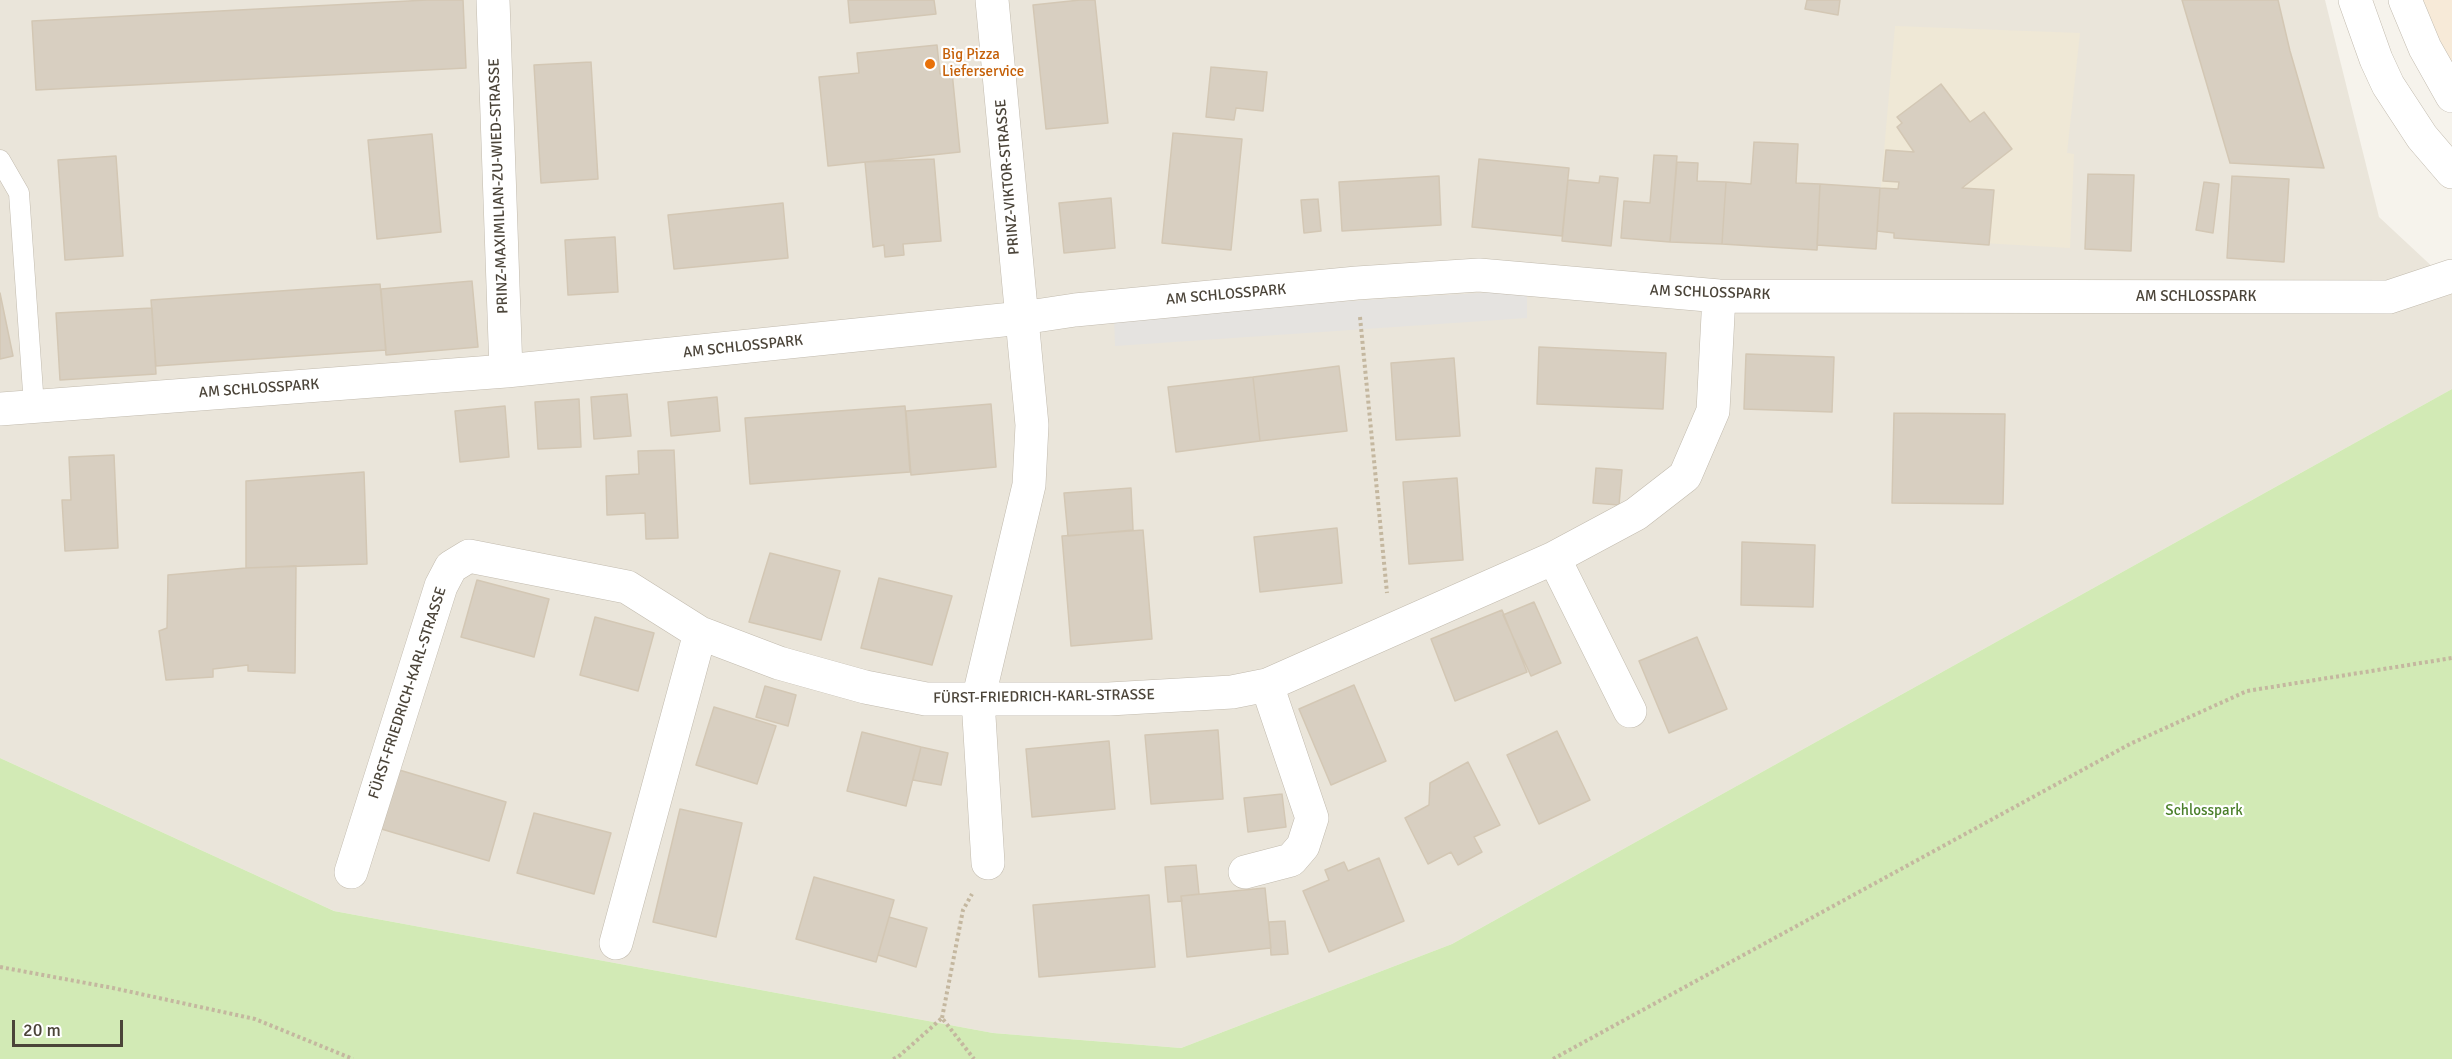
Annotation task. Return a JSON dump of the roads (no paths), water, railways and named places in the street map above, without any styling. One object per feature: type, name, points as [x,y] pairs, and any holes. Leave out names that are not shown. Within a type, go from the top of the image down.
[{"type":"street","name":"PRINZ-MAXIMILIAN-ZU-WIED-STRASSE","points":[[493,0],[506,371]]},
{"type":"street","name":"PRINZ-VIKTOR-STRASSE","points":[[988,863],[978,700],[1029,485],[1032,426],[992,0]]},
{"type":"street","points":[[2355,0],[2388,85],[2422,136],[2452,172]]},
{"type":"street","points":[[2405,0],[2425,48],[2452,96]]},
{"type":"street","name":"AM SCHLOSSPARK","points":[[0,409],[506,371],[1022,318],[1075,310],[1357,283],[1479,275],[1719,296],[2389,297],[2452,276]]},
{"type":"street","name":"FÜRST-FRIEDRICH-KARL-STRASSE","points":[[351,872],[441,586],[451,567],[469,556],[627,587],[700,633],[779,663],[865,687],[926,699],[1109,699],[1232,692],[1267,685],[1554,558],[1636,514],[1685,476],[1713,411],[1719,296]]},
{"type":"street","points":[[1554,558],[1630,711]]},
{"type":"street","points":[[616,943],[700,633]]},
{"type":"street","points":[[1245,872],[1291,860],[1303,846],[1312,818],[1267,685]]},
{"type":"lane","points":[[0,160],[19,193],[34,406]]},
{"type":"place","name":"Big Pizza Lieferservice","points":[[930,64]]},
{"type":"park label","name":"Schlosspark","points":[[2204,811]]}]
